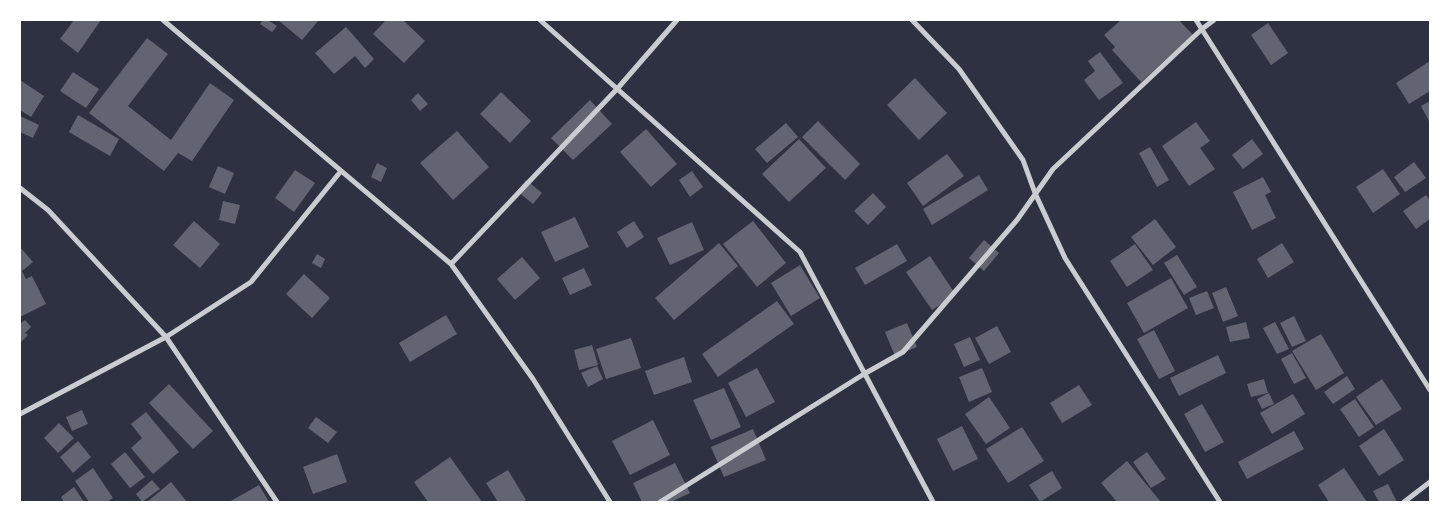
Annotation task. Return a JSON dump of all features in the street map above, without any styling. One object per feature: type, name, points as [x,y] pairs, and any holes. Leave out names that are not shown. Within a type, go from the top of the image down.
[{"type":"street","points":[[163,20],[451,264],[533,379],[610,502]]},
{"type":"street","points":[[540,20],[800,252],[934,502]]},
{"type":"street","points":[[451,264],[617,89],[677,20]]},
{"type":"street","points":[[912,20],[959,68],[1023,160],[1035,193],[1065,258],[1220,502]]},
{"type":"street","points":[[1196,20],[1430,390]]},
{"type":"street","points":[[660,502],[864,374],[903,352],[1017,220],[1053,169],[1202,29],[1214,20]]},
{"type":"street","points":[[20,414],[166,337],[251,282],[341,171]]},
{"type":"street","points":[[20,188],[48,210],[166,337],[277,502]]},
{"type":"street","points":[[1404,502],[1430,482]]},
{"type":"building","points":[[74,20],[101,20],[78,53],[60,39]]},
{"type":"building","points":[[263,20],[268,20],[277,26],[272,32],[260,24]]},
{"type":"building","points":[[278,20],[319,20],[302,40]]},
{"type":"building","points":[[386,20],[403,20],[425,41],[404,63],[373,34]]},
{"type":"building","points":[[1121,20],[1179,20],[1193,35],[1141,82],[1112,50],[1115,47],[1104,35]]},
{"type":"building","points":[[1268,23],[1288,53],[1271,65],[1251,35]]},
{"type":"building","points":[[346,27],[374,59],[365,68],[355,56],[334,74],[315,53]]},
{"type":"building","points":[[147,38],[168,54],[128,106],[171,140],[210,83],[234,100],[192,161],[178,153],[164,171],[89,113]]},
{"type":"building","points":[[1100,52],[1123,83],[1099,100],[1084,80],[1095,71],[1088,61]]},
{"type":"building","points":[[1430,61],[1430,91],[1409,104],[1396,83]]},
{"type":"building","points":[[73,72],[99,89],[86,108],[60,91]]},
{"type":"building","points":[[915,78],[947,113],[919,140],[887,105]]},
{"type":"building","points":[[20,80],[44,96],[31,117],[20,110]]},
{"type":"building","points":[[501,92],[531,121],[510,143],[480,114]]},
{"type":"building","points":[[418,93],[428,104],[420,111],[411,100]]},
{"type":"building","points":[[590,100],[612,124],[573,160],[551,138]]},
{"type":"building","points":[[1430,101],[1430,123],[1421,106]]},
{"type":"building","points":[[78,115],[119,139],[110,156],[69,132]]},
{"type":"building","points":[[20,116],[39,125],[33,138],[20,132]]},
{"type":"building","points":[[818,121],[860,164],[845,180],[802,137]]},
{"type":"building","points":[[1196,122],[1210,141],[1200,148],[1215,169],[1189,186],[1162,146]]},
{"type":"building","points":[[786,123],[798,137],[767,163],[755,149]]},
{"type":"building","points":[[646,129],[677,164],[651,187],[620,152]]},
{"type":"building","points":[[457,131],[489,167],[453,200],[420,163]]},
{"type":"building","points":[[799,139],[826,168],[789,202],[762,174]]},
{"type":"building","points":[[1252,139],[1263,154],[1243,169],[1232,155]]},
{"type":"building","points":[[1150,147],[1169,180],[1157,187],[1139,153]]},
{"type":"building","points":[[947,154],[964,176],[923,206],[907,183]]},
{"type":"building","points":[[1414,162],[1426,178],[1405,192],[1394,177]]},
{"type":"building","points":[[377,163],[387,168],[381,182],[371,177]]},
{"type":"building","points":[[218,166],[234,173],[225,194],[209,187]]},
{"type":"building","points":[[1383,169],[1400,194],[1373,213],[1356,187]]},
{"type":"building","points":[[295,170],[315,183],[294,212],[275,198]]},
{"type":"building","points":[[692,171],[703,187],[690,197],[679,180]]},
{"type":"building","points":[[979,175],[988,190],[932,225],[923,209]]},
{"type":"building","points":[[1263,177],[1271,192],[1265,195],[1276,218],[1252,230],[1233,192]]},
{"type":"building","points":[[526,180],[542,193],[533,204],[517,191]]},
{"type":"building","points":[[873,193],[886,207],[868,225],[854,211]]},
{"type":"building","points":[[1426,195],[1430,200],[1430,219],[1416,229],[1403,211]]},
{"type":"building","points":[[223,201],[240,205],[235,224],[219,220]]},
{"type":"building","points":[[575,217],[589,247],[555,262],[541,232]]},
{"type":"building","points":[[1155,219],[1176,247],[1153,265],[1131,237]]},
{"type":"building","points":[[194,221],[220,244],[200,268],[173,245]]},
{"type":"building","points":[[634,221],[644,237],[627,248],[617,232]]},
{"type":"building","points":[[753,221],[786,263],[757,287],[723,244]]},
{"type":"building","points":[[692,222],[704,250],[670,265],[657,238]]},
{"type":"building","points":[[984,240],[999,253],[984,271],[969,258]]},
{"type":"building","points":[[719,243],[738,266],[674,320],[655,298]]},
{"type":"building","points":[[1282,243],[1294,262],[1268,278],[1257,259]]},
{"type":"building","points":[[897,244],[907,261],[865,285],[855,268]]},
{"type":"building","points":[[1135,244],[1153,270],[1127,287],[1110,261]]},
{"type":"building","points":[[20,247],[33,262],[22,271],[26,279],[32,276],[46,304],[20,317]]},
{"type":"building","points":[[317,254],[325,259],[321,268],[312,263]]},
{"type":"building","points":[[1177,255],[1197,287],[1184,295],[1164,263]]},
{"type":"building","points":[[930,256],[956,295],[932,310],[906,272]]},
{"type":"building","points":[[522,257],[540,278],[515,300],[497,279]]},
{"type":"building","points":[[800,265],[820,298],[791,316],[771,283]]},
{"type":"building","points":[[584,268],[592,285],[570,295],[562,278]]},
{"type":"building","points":[[304,274],[330,298],[312,318],[286,294]]},
{"type":"building","points":[[1171,278],[1188,308],[1144,333],[1127,303]]},
{"type":"building","points":[[1226,287],[1238,316],[1223,322],[1212,293]]},
{"type":"building","points":[[1207,291],[1214,308],[1196,315],[1189,298]]},
{"type":"building","points":[[777,301],[794,324],[718,377],[702,354]]},
{"type":"building","points":[[446,315],[457,334],[410,362],[399,343]]},
{"type":"building","points":[[1294,316],[1306,341],[1292,347],[1280,323]]},
{"type":"building","points":[[25,320],[31,327],[25,333],[28,335],[20,343],[20,324]]},
{"type":"building","points":[[1246,322],[1250,338],[1230,342],[1226,327]]},
{"type":"building","points":[[1275,322],[1289,349],[1277,354],[1263,328]]},
{"type":"building","points":[[907,323],[917,347],[895,356],[885,332]]},
{"type":"building","points":[[997,326],[1011,352],[989,364],[975,338]]},
{"type":"building","points":[[1154,330],[1175,371],[1159,379],[1137,339]]},
{"type":"building","points":[[1321,334],[1344,373],[1316,390],[1292,351]]},
{"type":"building","points":[[970,337],[980,360],[964,367],[954,344]]},
{"type":"building","points":[[631,338],[641,368],[606,379],[596,349]]},
{"type":"building","points":[[592,345],[598,365],[579,370],[574,350]]},
{"type":"building","points":[[1292,353],[1306,378],[1294,384],[1281,359]]},
{"type":"building","points":[[1218,355],[1226,373],[1179,396],[1170,378]]},
{"type":"building","points":[[684,357],[692,382],[654,395],[645,371]]},
{"type":"building","points":[[597,366],[603,379],[588,387],[581,373]]},
{"type":"building","points":[[757,368],[775,402],[746,417],[728,383]]},
{"type":"building","points":[[982,368],[992,392],[969,402],[959,377]]},
{"type":"building","points":[[1347,376],[1355,389],[1333,404],[1324,392]]},
{"type":"building","points":[[1264,379],[1268,393],[1251,397],[1247,384]]},
{"type":"building","points":[[1382,379],[1402,409],[1376,425],[1356,397]]},
{"type":"building","points":[[169,384],[213,431],[193,449],[149,403]]},
{"type":"building","points":[[1079,385],[1092,405],[1062,423],[1050,403]]},
{"type":"building","points":[[724,388],[741,427],[711,440],[693,400]]},
{"type":"building","points":[[1269,393],[1274,404],[1262,409],[1257,399]]},
{"type":"building","points":[[1293,394],[1305,414],[1272,434],[1260,413]]},
{"type":"building","points":[[989,397],[1010,428],[986,444],[965,414]]},
{"type":"building","points":[[1355,399],[1374,427],[1359,437],[1340,409]]},
{"type":"building","points":[[1202,404],[1224,442],[1205,452],[1184,414]]},
{"type":"building","points":[[82,410],[88,424],[72,431],[66,417]]},
{"type":"building","points":[[146,412],[179,452],[153,474],[131,448],[142,438],[131,424]]},
{"type":"building","points":[[316,417],[337,432],[328,443],[308,428]]},
{"type":"building","points":[[653,420],[670,455],[630,475],[612,441]]},
{"type":"building","points":[[59,423],[74,438],[58,453],[44,438]]},
{"type":"building","points":[[962,426],[978,459],[953,471],[937,439]]},
{"type":"building","points":[[1022,427],[1044,461],[1008,483],[986,449]]},
{"type":"building","points":[[753,429],[766,460],[724,477],[711,447]]},
{"type":"building","points":[[1384,429],[1404,460],[1379,476],[1359,446]]},
{"type":"building","points":[[1294,431],[1304,449],[1247,479],[1238,462]]},
{"type":"building","points":[[78,441],[91,457],[73,473],[60,457]]},
{"type":"building","points":[[125,452],[145,477],[130,488],[111,464]]},
{"type":"building","points":[[1147,452],[1166,479],[1151,488],[1133,462]]},
{"type":"building","points":[[337,454],[347,482],[313,494],[303,467]]},
{"type":"building","points":[[450,457],[482,502],[428,502],[414,482]]},
{"type":"building","points":[[1127,461],[1161,502],[1117,502],[1101,483]]},
{"type":"building","points":[[675,463],[690,493],[671,502],[642,502],[633,483]]},
{"type":"building","points":[[93,468],[113,498],[107,502],[89,502],[75,481]]},
{"type":"building","points":[[1344,468],[1367,502],[1329,502],[1318,485]]},
{"type":"building","points":[[508,470],[526,500],[522,502],[498,502],[486,483]]},
{"type":"building","points":[[1052,471],[1062,488],[1040,502],[1029,485]]},
{"type":"building","points":[[152,480],[160,489],[142,502],[136,494]]},
{"type":"building","points":[[171,482],[187,502],[147,502]]},
{"type":"building","points":[[1388,484],[1397,502],[1379,502],[1373,491]]},
{"type":"building","points":[[259,485],[269,502],[229,502]]},
{"type":"building","points":[[74,487],[84,502],[64,502],[61,497]]}]
